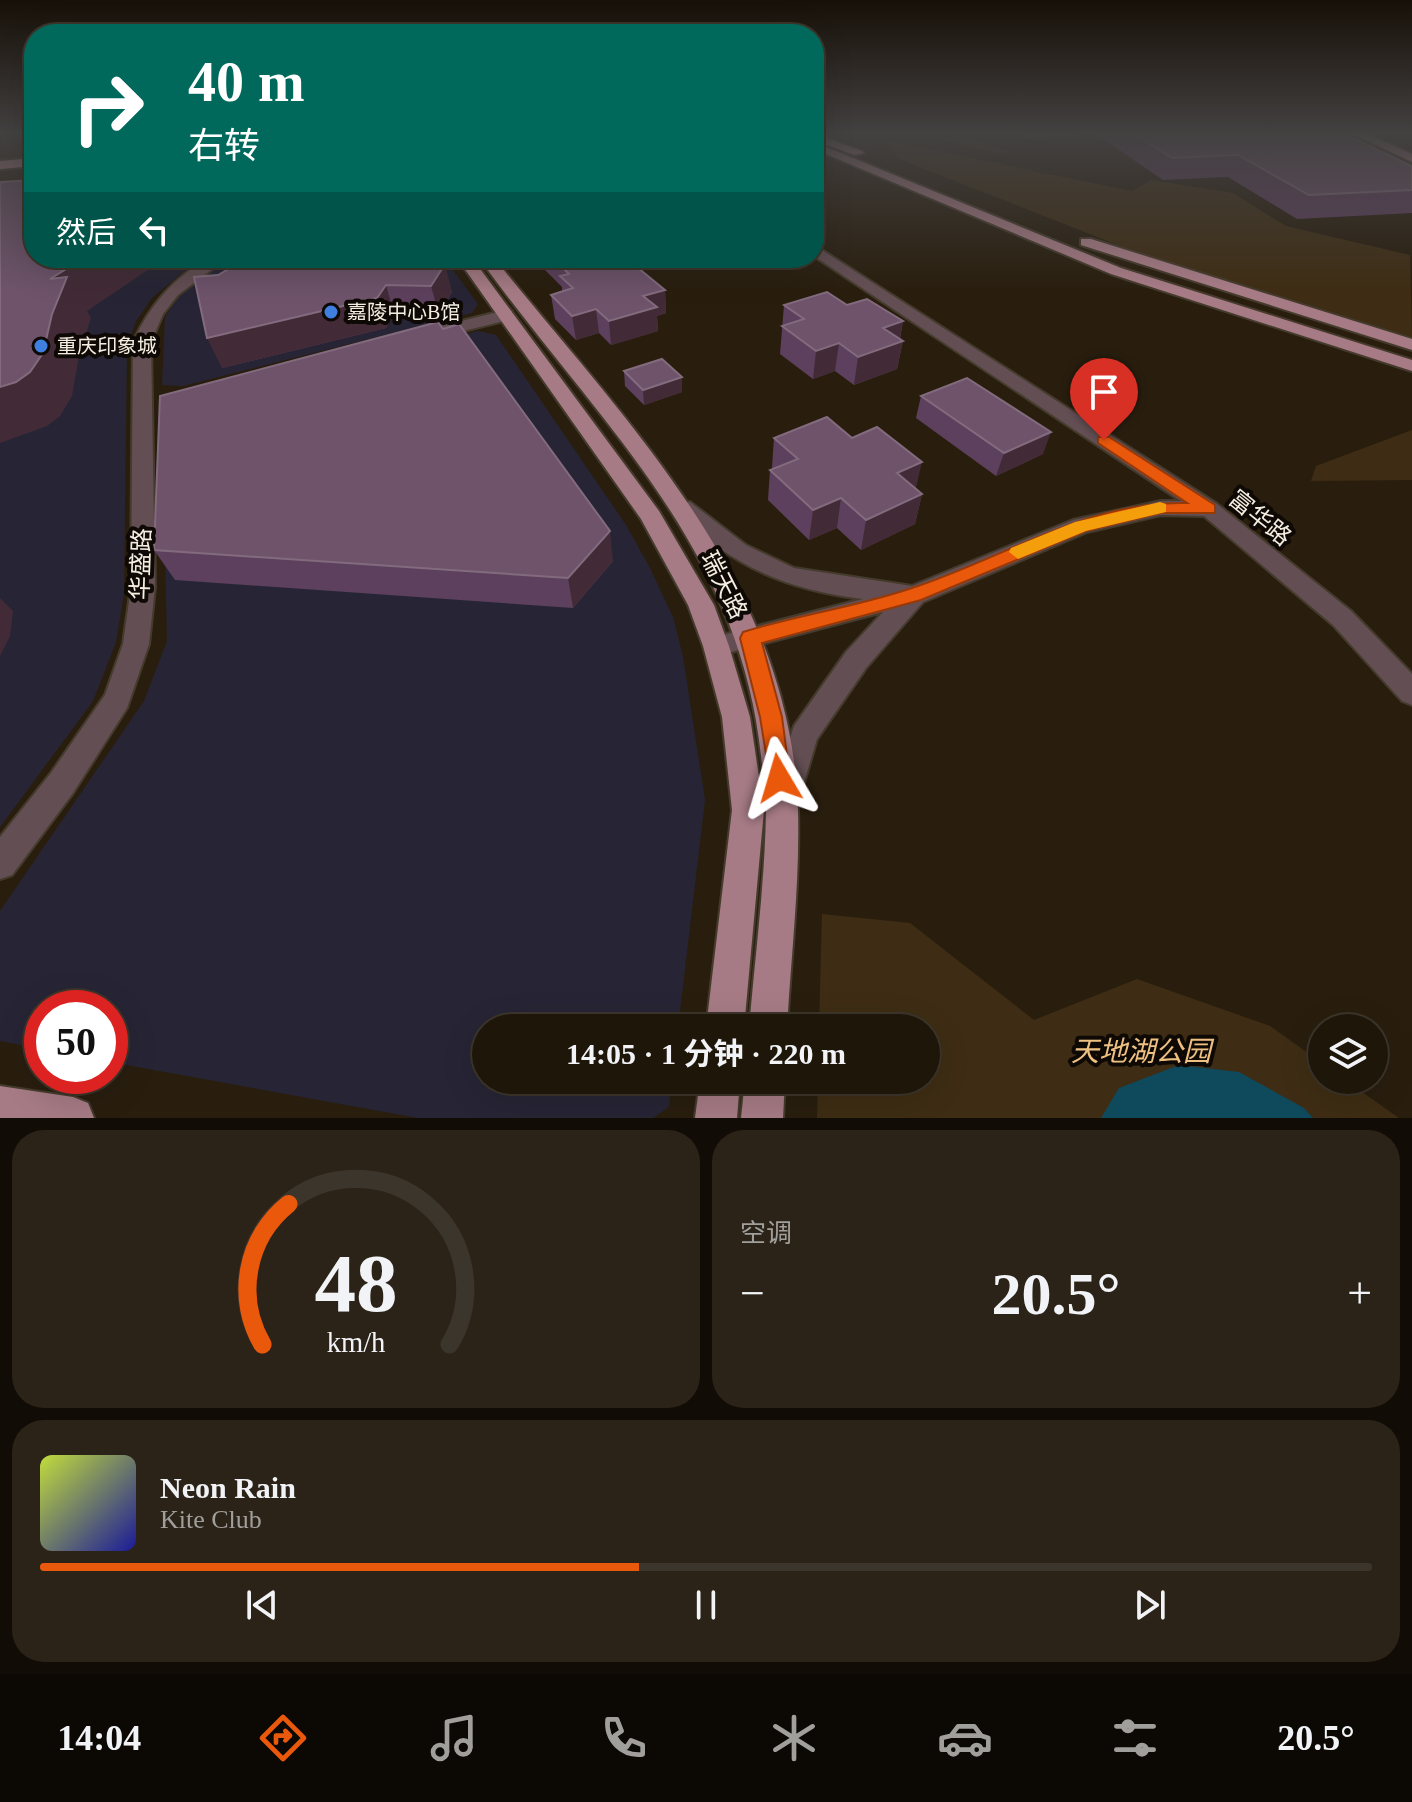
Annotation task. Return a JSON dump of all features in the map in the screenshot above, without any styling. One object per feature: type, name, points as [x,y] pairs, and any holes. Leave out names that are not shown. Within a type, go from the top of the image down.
[{"type":"main road","points":[[910,185],[1116,271],[1412,366]]},
{"type":"main road","points":[[940,185],[1109,251],[1412,345]]},
{"type":"main road","name":"瑞天路","points":[[471,268],[676,555],[701,605],[716,646],[736,717],[748,810],[726,1014]]},
{"type":"main road","name":"瑞天路","points":[[494,268],[682,507],[729,590],[750,638],[771,717],[782,809],[769,1014]]},
{"type":"main road","points":[[716,1118],[719,1094]]},
{"type":"main road","points":[[762,1118],[764,1094]]},
{"type":"main road","points":[[0,1106],[73,1118]]},
{"type":"street","name":"富华路","points":[[824,256],[1209,509],[1342,618],[1412,693]]},
{"type":"street","name":"华盛路","points":[[0,863],[62,783],[117,700],[136,644],[143,587],[150,405],[142,342],[165,297],[192,275],[218,268]]},
{"type":"street","points":[[415,338],[506,315]]},
{"type":"street","points":[[682,507],[737,554],[764,568],[824,585],[914,595]]},
{"type":"street","points":[[716,646],[914,595],[1081,526],[1161,508],[1209,509]]},
{"type":"street","points":[[782,809],[804,735],[856,660],[914,595]]},
{"type":"shaded area","points":[[0,218],[24,246],[24,268],[189,268],[152,298],[136,321],[127,345],[124,593],[116,642],[93,701],[0,827]]},
{"type":"shaded area","name":"嘉陵中心B馆","points":[[215,268],[451,268],[478,304],[472,313],[183,386],[162,385],[165,317],[178,297]]},
{"type":"shaded area","points":[[478,331],[496,335],[626,525],[673,617],[683,657],[705,800],[680,1014],[472,1014],[472,1094],[670,1094],[669,1107],[653,1118],[418,1118],[128,1065],[128,990],[24,990],[24,1046],[0,1041],[0,911],[144,701],[167,641],[162,422],[180,407]]},
{"type":"green space","points":[[966,185],[1104,185],[1132,191],[1142,185],[1184,185],[1233,193],[1286,226],[1410,255],[1412,337],[1176,268]]},
{"type":"green space","points":[[1412,430],[1412,480],[1311,481],[1316,466]]},
{"type":"green space","name":"天地湖公园","points":[[822,914],[910,923],[1034,1020],[1137,979],[1270,1026],[1308,1053],[1308,1094],[1365,1094],[1399,1118],[817,1118],[818,1094],[940,1094],[940,1014],[819,1014]]},
{"type":"water","points":[[1179,1065],[1239,1072],[1304,1108],[1313,1118],[1101,1118],[1119,1088]]},
{"type":"building","points":[[0,185],[24,185],[24,268],[68,268],[50,279],[67,277],[52,314],[43,353],[30,372],[16,382],[0,387]]},
{"type":"building","points":[[1292,185],[1412,185],[1412,190],[1309,195]]},
{"type":"building","points":[[230,268],[442,268],[431,286],[386,285],[377,298],[207,338],[194,277],[218,275]]},
{"type":"building","points":[[563,268],[638,268],[665,290],[643,296],[657,307],[609,321],[596,309],[572,316],[551,295],[573,288],[560,276],[569,274]]},
{"type":"building","points":[[827,292],[847,305],[867,299],[903,321],[883,328],[903,341],[858,357],[839,343],[816,351],[782,326],[804,319],[784,305]]},
{"type":"building","points":[[438,322],[443,329],[459,324],[610,531],[568,578],[154,550],[160,396]]},
{"type":"building","points":[[662,359],[682,377],[643,390],[624,371]]},
{"type":"building","points":[[967,378],[1051,432],[1004,453],[921,396]]},
{"type":"building","points":[[827,417],[852,438],[877,427],[922,462],[897,473],[922,494],[866,520],[841,498],[813,510],[770,470],[798,459],[774,438]]},
{"type":"slow traffic","points":[[1018,552],[1081,526],[1160,508]]},
{"type":"place","name":"嘉陵中心B馆","points":[[331,312]]},
{"type":"place","name":"重庆印象城","points":[[41,346]]},
{"type":"route","points":[[779,778],[771,717],[750,638],[914,595],[1081,526],[1161,508],[1209,509],[1104,440]]}]
